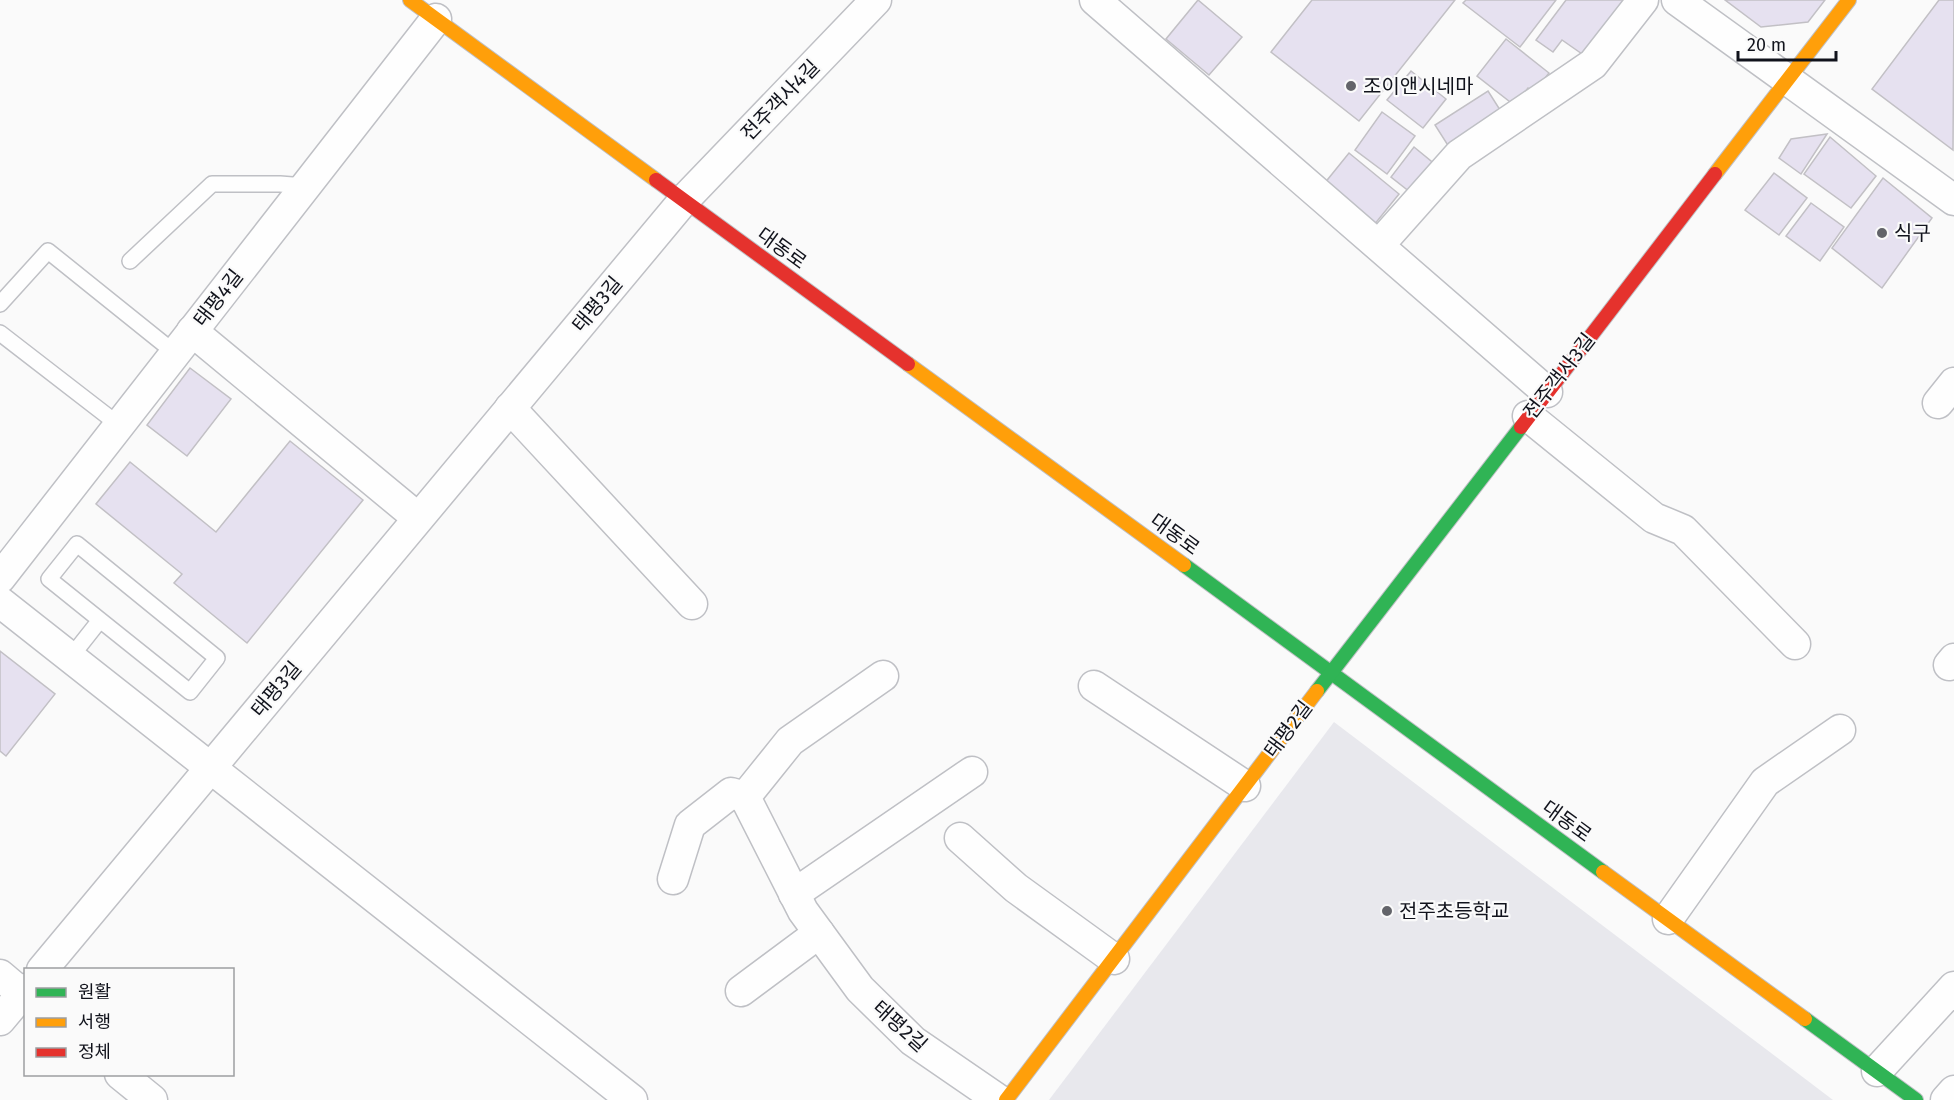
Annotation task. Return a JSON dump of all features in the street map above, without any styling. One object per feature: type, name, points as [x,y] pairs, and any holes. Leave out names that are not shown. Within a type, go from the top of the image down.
[{"type":"street","name":"대동로","points":[[410,0],[1916,1100]]},
{"type":"street","name":"전주객사4길","points":[[684,200],[876,0]]},
{"type":"street","points":[[1095,0],[1547,392]]},
{"type":"street","points":[[1379,245],[1459,155],[1593,64],[1643,0]]},
{"type":"street","points":[[1677,0],[1954,200]]},
{"type":"street","name":"전주객사3길","points":[[1331,673],[1848,0]]},
{"type":"street","name":"태평4길","points":[[0,578],[436,19]]},
{"type":"street","name":"태평3길","points":[[43,968],[684,200]]},
{"type":"street","points":[[184,342],[418,518]]},
{"type":"street","points":[[510,408],[692,604]]},
{"type":"street","points":[[1528,416],[1654,518],[1683,530],[1795,644]]},
{"type":"street","points":[[0,602],[632,1100]]},
{"type":"street","name":"태평2길","points":[[1006,1100],[1331,673]]},
{"type":"street","points":[[673,879],[690,825],[732,793],[745,797],[790,741],[883,676]]},
{"type":"street","points":[[1094,686],[1245,786]]},
{"type":"street","points":[[1668,919],[1765,782],[1840,730]]},
{"type":"street","points":[[794,894],[972,772]]},
{"type":"street","name":"태평2길","points":[[745,797],[803,911],[860,989],[913,1041],[999,1100]]},
{"type":"street","points":[[960,838],[1016,888],[1114,959]]},
{"type":"street","points":[[741,991],[819,933]]},
{"type":"street","points":[[1877,1071],[1954,987]]},
{"type":"street","points":[[0,1020],[18,989]]},
{"type":"street","points":[[122,1076],[152,1100]]},
{"type":"street","points":[[1946,1100],[1954,1091]]},
{"type":"lane","points":[[130,261],[212,184],[305,186]]},
{"type":"lane","points":[[0,304],[48,251],[184,342]]},
{"type":"lane","points":[[0,333],[119,425]]},
{"type":"lane","points":[[77,544],[217,658],[190,692],[100,620],[49,579],[77,544]]},
{"type":"lane","points":[[70,657],[100,620]]},
{"type":"shaded area","name":"전주초등학교","points":[[1334,722],[1833,1100],[1049,1100]]},
{"type":"building","points":[[1198,0],[1242,37],[1209,75],[1166,39]]},
{"type":"building","name":"조이앤시네마","points":[[1312,0],[1455,0],[1359,121],[1271,52]]},
{"type":"building","points":[[1466,0],[1556,0],[1520,47],[1463,3]]},
{"type":"building","points":[[1566,0],[1626,0],[1585,56],[1562,40],[1553,52],[1536,40]]},
{"type":"building","points":[[1725,0],[1825,0],[1808,22],[1761,27]]},
{"type":"building","points":[[1939,0],[1954,0],[1953,150],[1872,89]]},
{"type":"building","points":[[1506,39],[1549,73],[1534,92],[1528,88],[1514,105],[1477,76]]},
{"type":"building","points":[[1411,71],[1446,99],[1423,128],[1387,100]]},
{"type":"building","points":[[1488,91],[1502,113],[1449,147],[1435,125]]},
{"type":"building","points":[[1382,112],[1415,136],[1387,174],[1355,150]]},
{"type":"building","points":[[1827,134],[1801,174],[1779,158],[1791,139]]},
{"type":"building","points":[[1830,137],[1876,176],[1851,208],[1804,174]]},
{"type":"building","points":[[1414,147],[1437,166],[1415,196],[1391,177]]},
{"type":"building","points":[[1349,153],[1399,194],[1374,225],[1324,184]]},
{"type":"building","points":[[1774,173],[1807,198],[1779,235],[1745,210]]},
{"type":"building","name":"식구","points":[[1883,178],[1932,218],[1882,288],[1832,248]]},
{"type":"building","points":[[1811,203],[1844,227],[1820,261],[1786,236]]},
{"type":"building","points":[[190,368],[231,399],[187,456],[147,425]]},
{"type":"building","points":[[290,441],[363,500],[247,643],[174,583],[182,574],[96,504],[130,462],[216,532]]},
{"type":"building","points":[[0,651],[55,694],[6,756],[0,751]]},
{"type":"traffic: fast","points":[[1317,691],[1521,427]]},
{"type":"traffic: fast","points":[[1184,565],[1603,872]]},
{"type":"traffic: fast","points":[[1805,1019],[1916,1100]]},
{"type":"traffic: slow","points":[[410,0],[656,180]]},
{"type":"traffic: slow","points":[[1715,174],[1849,0]]},
{"type":"traffic: slow","points":[[908,364],[1184,565]]},
{"type":"traffic: slow","points":[[1006,1100],[1317,691]]},
{"type":"traffic: slow","points":[[1603,872],[1805,1019]]},
{"type":"traffic: jam","points":[[1521,427],[1715,174]]},
{"type":"traffic: jam","points":[[656,180],[908,364]]},
{"type":"place","name":"조이앤시네마","points":[[1351,86]]},
{"type":"place","name":"식구","points":[[1882,233]]},
{"type":"place","name":"전주초등학교","points":[[1387,911]]}]
